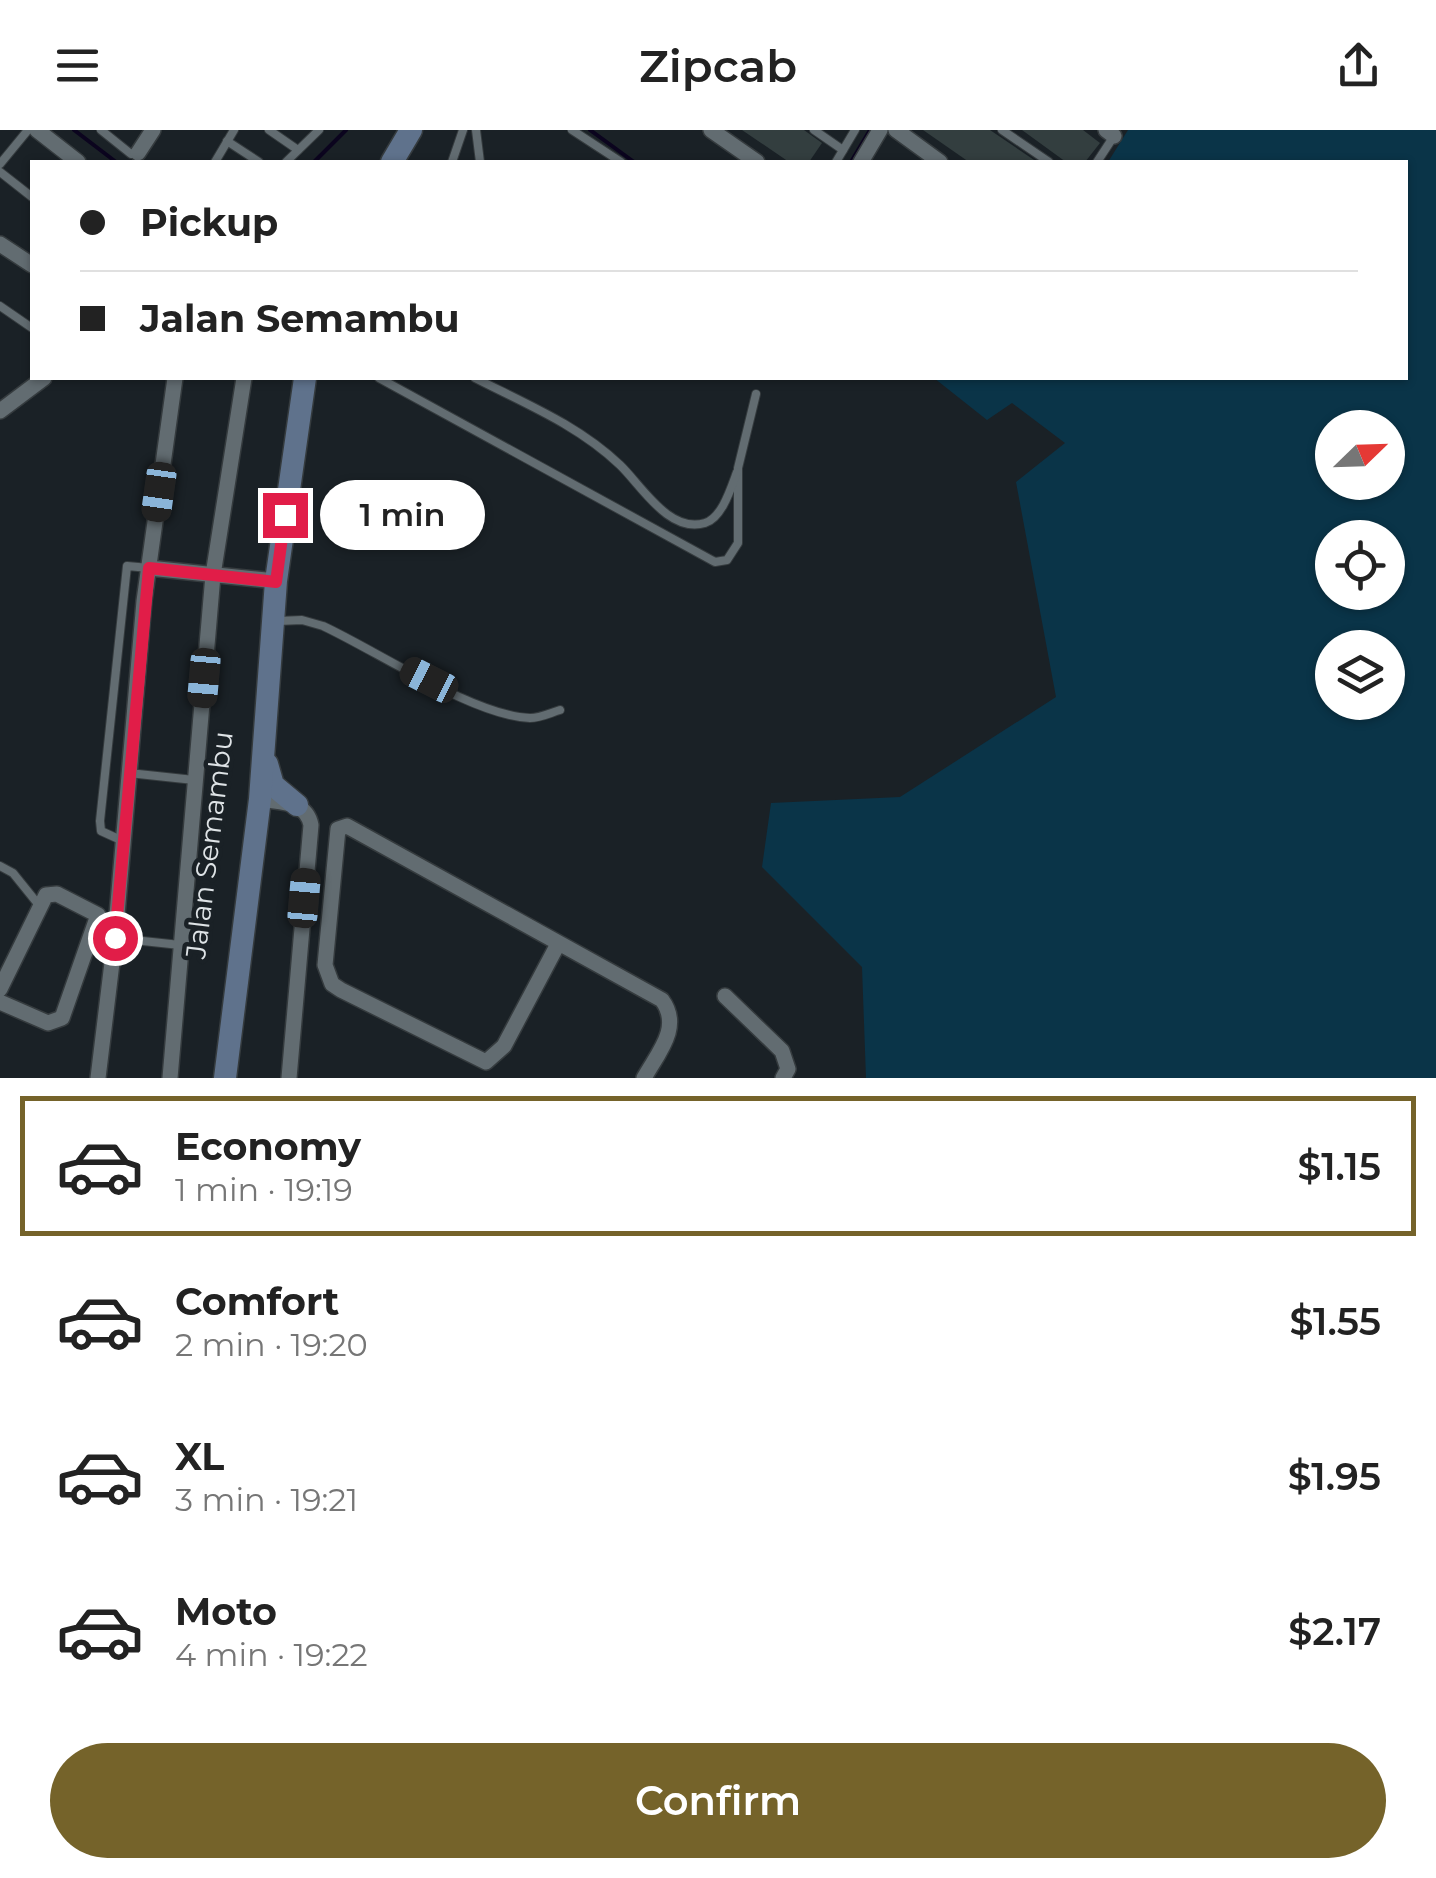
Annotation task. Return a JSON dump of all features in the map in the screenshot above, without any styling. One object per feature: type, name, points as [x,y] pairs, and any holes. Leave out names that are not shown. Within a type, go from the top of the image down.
[{"type":"main road","points":[[393,160],[411,130]]},
{"type":"main road","name":"Jalan Semambu","points":[[226,1078],[251,856],[250,797],[263,741],[276,582],[305,380]]},
{"type":"main road","name":"Jalan Semambu","points":[[213,1078],[250,797],[264,644],[274,622]]},
{"type":"main road","points":[[251,856],[266,821],[296,805],[273,784],[263,741]]},
{"type":"street","points":[[38,130],[76,160]]},
{"type":"street","points":[[138,152],[153,130]]},
{"type":"street","points":[[711,130],[754,160]]},
{"type":"street","points":[[862,160],[880,130]]},
{"type":"street","points":[[896,130],[937,160]]},
{"type":"street","points":[[0,244],[30,264]]},
{"type":"street","points":[[0,412],[41,380]]},
{"type":"street","points":[[98,1078],[149,568],[175,380]]},
{"type":"street","points":[[170,1078],[213,575],[244,380]]},
{"type":"street","points":[[149,568],[276,582]]},
{"type":"street","points":[[250,797],[296,805],[304,809],[310,826],[289,1078]]},
{"type":"street","points":[[558,944],[504,1046],[486,1062],[375,1008],[341,990],[327,974],[338,829],[347,826],[653,994],[667,1007],[670,1031],[644,1078]]},
{"type":"street","points":[[0,1002],[48,1023],[62,1018],[98,915],[121,874]]},
{"type":"street","points":[[0,989],[38,904],[51,893],[98,915]]},
{"type":"street","points":[[726,996],[782,1050],[788,1069],[783,1078]]},
{"type":"lane","points":[[0,164],[28,130]]},
{"type":"lane","points":[[102,130],[130,154],[138,152]]},
{"type":"lane","points":[[217,160],[234,130]]},
{"type":"lane","points":[[269,130],[298,150]]},
{"type":"lane","points":[[288,160],[319,130]]},
{"type":"lane","points":[[453,160],[462,130]]},
{"type":"lane","points":[[476,130],[480,160]]},
{"type":"lane","points":[[572,130],[618,160]]},
{"type":"lane","points":[[814,130],[843,150]]},
{"type":"lane","points":[[837,160],[855,130]]},
{"type":"lane","points":[[1002,130],[1045,160]]},
{"type":"lane","points":[[1098,160],[1110,133]]},
{"type":"lane","points":[[227,140],[257,160]]},
{"type":"lane","points":[[0,172],[30,195]]},
{"type":"lane","points":[[0,306],[30,327]]},
{"type":"lane","points":[[382,380],[714,562],[727,560],[738,544],[738,468]]},
{"type":"lane","points":[[479,380],[557,418],[608,453],[659,508],[685,524],[704,523],[716,516],[738,468],[756,394]]},
{"type":"lane","points":[[124,841],[101,831],[100,821],[126,566],[149,568]]},
{"type":"lane","points":[[274,622],[302,620],[323,626],[464,698],[518,716],[533,718],[560,710]]},
{"type":"lane","points":[[129,773],[196,780]]},
{"type":"lane","points":[[0,866],[13,873],[38,904]]},
{"type":"lane","points":[[115,938],[182,945]]},
{"type":"shaded area","points":[[1128,130],[1436,130],[1436,1078],[866,1078],[862,967],[762,867],[771,803],[900,797],[1056,697],[1016,482],[1065,443],[1012,403],[987,420],[937,380],[1408,380],[1408,160],[1109,160]]},
{"type":"building","points":[[742,130],[804,130],[822,143],[810,160],[786,160]]},
{"type":"building","points":[[923,130],[990,130],[1034,160],[966,160]]},
{"type":"building","points":[[1022,130],[1083,130],[1100,143],[1087,160],[1063,160]]},
{"type":"waterway","points":[[74,130],[113,160]]},
{"type":"waterway","points":[[316,160],[346,130]]},
{"type":"waterway","points":[[590,130],[631,160]]},
{"type":"waterway","points":[[852,160],[870,130]]},
{"type":"route","points":[[115,938],[149,568],[276,582],[285,515]]}]
